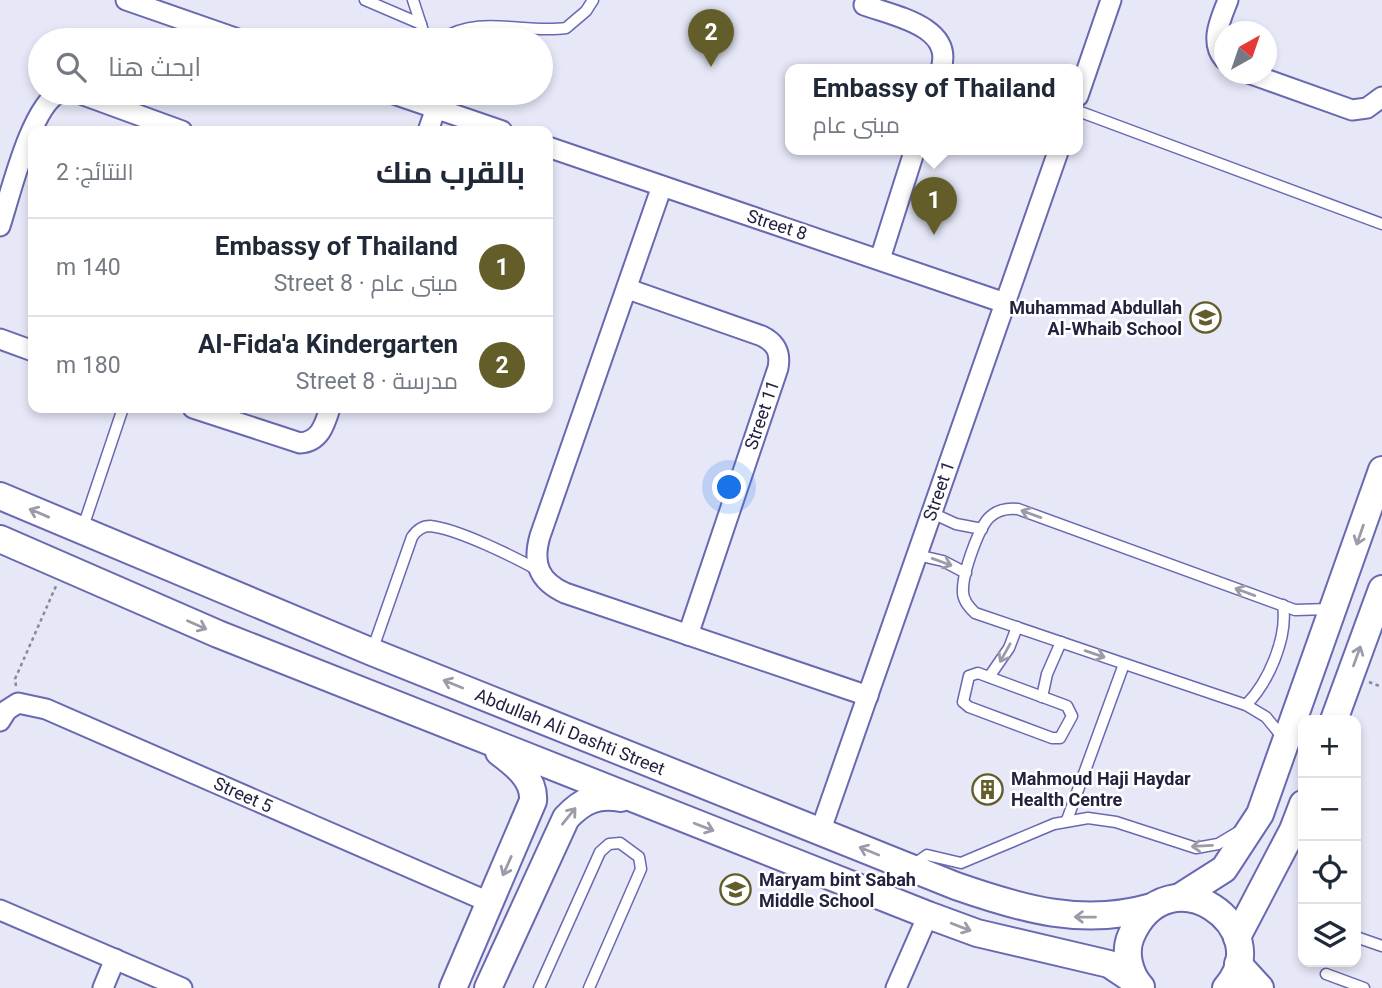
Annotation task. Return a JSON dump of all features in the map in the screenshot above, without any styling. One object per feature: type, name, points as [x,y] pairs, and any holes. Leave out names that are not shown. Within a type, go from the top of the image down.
[{"type":"main road","name":"Abdullah Ali Dashti Street","points":[[0,496],[359,647],[914,869],[1004,903],[1062,916],[1110,916],[1152,907],[1180,897],[1224,869],[1260,814],[1382,470]]},
{"type":"main road","points":[[0,524],[118,570],[124,571],[133,565],[138,555]]},
{"type":"main road","points":[[0,538],[164,609],[640,802],[977,933],[1109,964],[1139,985]]},
{"type":"main road","points":[[164,609],[151,595],[156,583],[166,580],[293,636],[359,647]]},
{"type":"main road","points":[[1336,715],[1382,589]]},
{"type":"main road","points":[[453,988],[533,802],[531,785],[517,767],[470,734]]},
{"type":"main road","points":[[488,988],[566,818],[583,803],[598,796],[640,802]]},
{"type":"main road","points":[[1237,937],[1298,817]]},
{"type":"main road","points":[[479,988],[541,843],[542,835],[536,828],[530,826],[522,831]]},
{"type":"main road","points":[[1180,897],[1198,899],[1215,907],[1228,920],[1237,937],[1238,964],[1226,988]]},
{"type":"main road","points":[[1139,985],[1129,962],[1129,941],[1137,922],[1152,907]]},
{"type":"main road","points":[[1238,964],[1260,988]]},
{"type":"street","points":[[126,0],[206,28]]},
{"type":"street","points":[[1083,79],[1111,0]]},
{"type":"street","points":[[1221,21],[1228,0]]},
{"type":"street","points":[[864,5],[914,23],[936,36],[943,50],[942,64]]},
{"type":"street","points":[[1277,83],[1352,110],[1367,108],[1382,97]]},
{"type":"street","points":[[34,126],[45,105]]},
{"type":"street","points":[[112,105],[168,126]]},
{"type":"street","points":[[429,126],[432,105]]},
{"type":"street","points":[[442,105],[490,126]]},
{"type":"street","points":[[0,226],[28,144]]},
{"type":"street","name":"Street 8","points":[[553,149],[1005,303]]},
{"type":"street","points":[[880,259],[913,155]]},
{"type":"street","name":"Street 1","points":[[820,832],[1057,155]]},
{"type":"street","points":[[662,187],[539,541],[538,570],[545,582],[565,593],[868,696]]},
{"type":"street","name":"Street 11","points":[[628,289],[762,335],[773,343],[779,355],[778,368],[688,635]]},
{"type":"street","points":[[0,339],[28,349]]},
{"type":"street","points":[[208,413],[300,443],[310,442],[318,435],[328,413]]},
{"type":"street","points":[[0,721],[7,710],[18,704]]},
{"type":"street","name":"Street 5","points":[[18,704],[46,709],[491,903]]},
{"type":"street","points":[[0,910],[181,988]]},
{"type":"street","points":[[896,988],[928,915]]},
{"type":"street","points":[[103,988],[115,959]]},
{"type":"lane","points":[[365,0],[421,24]]},
{"type":"lane","points":[[413,0],[422,28]]},
{"type":"lane","points":[[553,29],[566,28],[580,18],[593,0]]},
{"type":"lane","points":[[465,28],[514,28]]},
{"type":"lane","points":[[1083,113],[1382,224]]},
{"type":"lane","points":[[82,531],[121,413]]},
{"type":"lane","points":[[1286,744],[1266,717],[1246,705],[975,613],[968,606],[963,588],[966,573],[982,529],[995,513],[1018,509],[1283,606],[1308,611],[1334,608]]},
{"type":"lane","points":[[932,513],[956,524],[982,529]]},
{"type":"lane","points":[[359,647],[412,537],[422,528],[431,526],[475,541],[538,570]]},
{"type":"lane","points":[[917,555],[943,561],[966,573]]},
{"type":"lane","points":[[1246,705],[1263,685],[1283,629],[1283,606]]},
{"type":"lane","points":[[989,677],[1009,648],[1017,627]]},
{"type":"lane","points":[[1042,697],[1047,674],[1060,642]]},
{"type":"lane","points":[[1067,820],[1124,664]]},
{"type":"lane","points":[[978,673],[1042,697],[1064,705],[1072,712],[1072,720],[1060,738],[1052,738],[965,704],[962,695],[970,676],[978,673]]},
{"type":"lane","points":[[914,869],[920,859],[927,855],[961,863],[1067,820],[1088,818],[1116,822],[1196,848],[1218,844],[1260,814]]},
{"type":"lane","points":[[539,988],[600,852],[608,844],[620,843],[639,857],[641,869],[589,988]]},
{"type":"lane","points":[[1361,939],[1382,946]]},
{"type":"lane","points":[[1325,974],[1364,988]]},
{"type":"path","points":[[18,704],[15,679],[65,567]]},
{"type":"place","name":"Al-Fida'a Kindergarten","points":[[711,67]]},
{"type":"place","name":"Embassy of Thailand","points":[[934,235]]},
{"type":"place","name":"Muhammad Abdullah Al-Whaib School","points":[[1205,318]]},
{"type":"place","name":"Mahmoud Haji Haydar Health Centre","points":[[988,789]]},
{"type":"place","name":"Maryam bint Sabah Middle School","points":[[736,890]]}]
